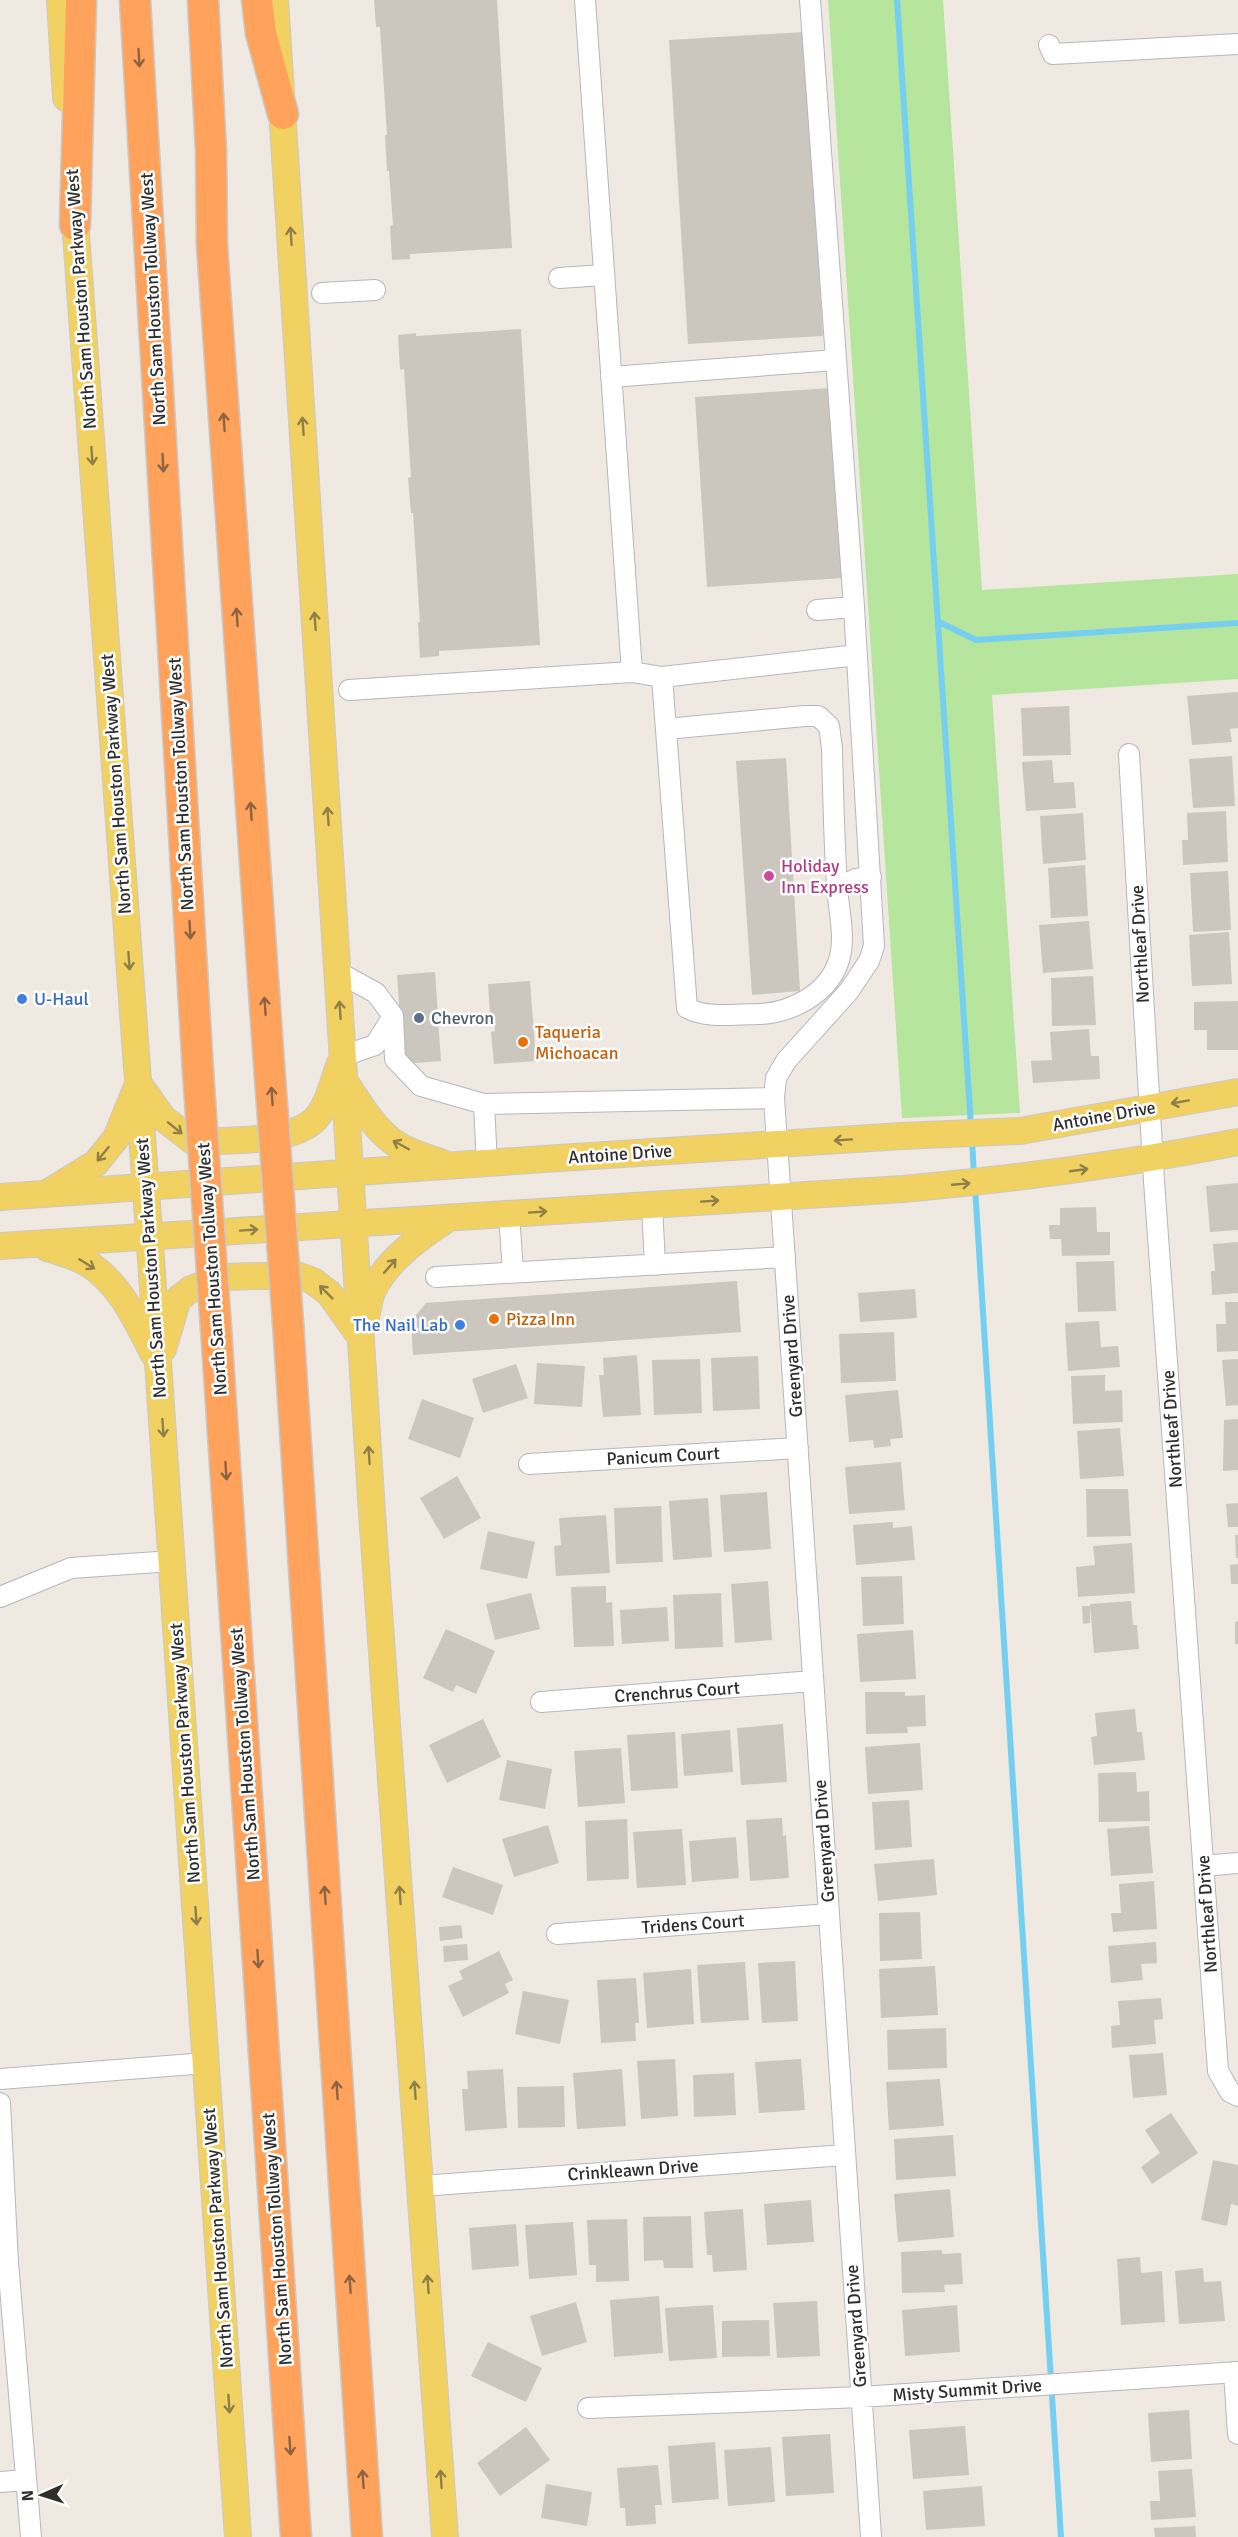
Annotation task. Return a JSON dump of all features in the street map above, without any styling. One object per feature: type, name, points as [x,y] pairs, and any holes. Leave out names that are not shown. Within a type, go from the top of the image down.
[{"type":"highway","points":[[75,225],[81,0]]},
{"type":"highway","name":"North Sam Houston Tollway West","points":[[135,0],[198,1072],[296,2537]]},
{"type":"highway","points":[[183,0],[195,136],[212,245]]},
{"type":"highway","points":[[203,0],[211,151],[212,245],[288,1322],[367,2537]]},
{"type":"highway","points":[[257,0],[261,33],[283,114]]},
{"type":"main road","name":"North Sam Houston Parkway West","points":[[60,0],[146,1187],[238,2537]]},
{"type":"main road","points":[[275,0],[361,1338],[445,2537]]},
{"type":"main road","points":[[138,1083],[163,1118],[194,1142],[287,1135],[312,1122],[322,1110],[343,1056]]},
{"type":"main road","points":[[345,1082],[369,1116],[392,1141],[419,1155],[455,1166]]},
{"type":"main road","points":[[44,1194],[96,1163],[116,1138],[138,1083]]},
{"type":"main road","name":"Antoine Drive","points":[[0,1197],[778,1144],[1020,1131],[1238,1092]]},
{"type":"main road","points":[[0,1246],[903,1189],[1021,1178],[1152,1159],[1238,1142]]},
{"type":"main road","points":[[361,1338],[372,1290],[388,1268],[429,1231],[451,1217]]},
{"type":"main road","points":[[32,1244],[87,1263],[107,1280],[128,1306],[158,1364]]},
{"type":"main road","points":[[158,1364],[178,1299],[191,1289],[223,1277],[297,1275],[314,1281],[328,1293],[361,1338]]},
{"type":"street","points":[[585,0],[632,672]]},
{"type":"street","name":"Greenyard Drive","points":[[810,0],[854,607],[874,946],[869,961],[849,991],[786,1061],[776,1078],[774,1098],[871,2537]]},
{"type":"street","points":[[1049,45],[1053,54],[1238,44]]},
{"type":"street","points":[[559,278],[604,275]]},
{"type":"street","points":[[322,293],[375,290]]},
{"type":"street","points":[[611,377],[836,360]]},
{"type":"street","points":[[818,610],[854,607]]},
{"type":"street","points":[[349,690],[632,672],[662,677],[857,655]]},
{"type":"street","points":[[662,677],[687,1008],[699,1014],[771,1013],[791,1009],[826,982],[838,964],[842,933],[837,888],[832,748],[829,726],[818,716],[805,716],[666,729]]},
{"type":"street","name":"Northleaf Drive","points":[[1129,754],[1152,1159],[1218,2071],[1230,2092],[1238,2096]]},
{"type":"street","points":[[837,888],[856,879],[871,878]]},
{"type":"street","points":[[338,972],[376,993],[393,1016],[395,1059],[421,1086],[484,1104],[774,1098]]},
{"type":"street","points":[[343,1056],[375,1045],[393,1016]]},
{"type":"street","points":[[484,1104],[487,1164]]},
{"type":"street","points":[[651,1205],[655,1264]]},
{"type":"street","points":[[509,1214],[513,1272]]},
{"type":"street","points":[[436,1277],[785,1257]]},
{"type":"street","name":"Panicum Court","points":[[529,1464],[798,1448]]},
{"type":"street","points":[[0,1597],[71,1568],[172,1561]]},
{"type":"street","name":"Crenchrus Court","points":[[541,1702],[813,1682]]},
{"type":"street","points":[[1203,1866],[1238,1863]]},
{"type":"street","name":"Tridens Court","points":[[557,1934],[829,1914]]},
{"type":"street","points":[[0,2079],[206,2063]]},
{"type":"street","points":[[0,2103],[8,2263],[31,2537]]},
{"type":"street","name":"Crinkleawn Drive","points":[[422,2186],[845,2155]]},
{"type":"street","points":[[1236,2372],[1238,2434]]},
{"type":"street","name":"Misty Summit Drive","points":[[588,2408],[861,2397],[1236,2372]]},
{"type":"street","points":[[0,2482],[26,2480]]},
{"type":"green space","points":[[828,0],[943,0],[982,590],[1238,574],[1238,679],[992,695],[1020,1113],[902,1118]]},
{"type":"building","points":[[374,0],[497,0],[512,248],[410,254],[410,259],[392,260],[390,226],[393,225],[389,171],[387,171],[380,27],[376,27]]},
{"type":"building","points":[[804,32],[823,336],[688,344],[669,40]]},
{"type":"building","points":[[521,329],[540,645],[439,651],[439,656],[420,658],[413,513],[411,513],[408,478],[411,477],[404,369],[400,370],[398,335],[416,333],[416,336]]},
{"type":"building","points":[[831,388],[843,578],[707,587],[695,397]]},
{"type":"building","points":[[1238,692],[1238,728],[1230,729],[1232,742],[1192,745],[1187,696]]},
{"type":"building","points":[[1069,706],[1071,755],[1023,756],[1021,708]]},
{"type":"building","points":[[1232,756],[1235,806],[1193,808],[1189,759]]},
{"type":"building","name":"Holiday Inn Express","points":[[786,758],[800,991],[752,995],[736,761]]},
{"type":"building","points":[[1052,760],[1054,783],[1074,782],[1076,808],[1026,811],[1022,762]]},
{"type":"building","points":[[1226,811],[1228,862],[1183,865],[1182,840],[1188,840],[1187,813]]},
{"type":"building","points":[[1083,813],[1086,860],[1043,864],[1040,816]]},
{"type":"building","points":[[1085,865],[1088,916],[1051,918],[1048,868]]},
{"type":"building","points":[[1228,871],[1231,930],[1193,932],[1190,873]]},
{"type":"building","points":[[1089,921],[1093,969],[1043,973],[1039,925]]},
{"type":"building","points":[[1229,932],[1232,984],[1192,986],[1189,935]]},
{"type":"building","name":"Chevron","points":[[435,972],[441,1061],[403,1064],[397,975]]},
{"type":"building","points":[[1093,976],[1096,1025],[1052,1026],[1051,978]]},
{"type":"building","points":[[530,981],[536,1061],[494,1064],[491,1032],[495,1031],[493,1013],[490,1013],[488,984]]},
{"type":"building","points":[[1238,1001],[1238,1050],[1207,1050],[1207,1030],[1194,1030],[1194,1002]]},
{"type":"building","points":[[1089,1029],[1091,1056],[1099,1056],[1100,1079],[1033,1083],[1031,1061],[1052,1060],[1050,1032]]},
{"type":"building","points":[[1238,1183],[1238,1230],[1210,1232],[1206,1186]]},
{"type":"building","points":[[1096,1207],[1097,1232],[1110,1232],[1110,1255],[1062,1256],[1061,1239],[1050,1239],[1049,1225],[1060,1225],[1060,1208]]},
{"type":"building","points":[[1238,1242],[1238,1293],[1212,1295],[1211,1271],[1215,1271],[1213,1244]]},
{"type":"building","points":[[1114,1261],[1116,1311],[1078,1312],[1076,1262]]},
{"type":"building","points":[[737,1281],[741,1332],[413,1355],[411,1321],[426,1303]]},
{"type":"building","points":[[915,1289],[917,1318],[860,1322],[858,1293]]},
{"type":"building","points":[[1225,1302],[1238,1302],[1238,1351],[1217,1352],[1216,1324],[1226,1324]]},
{"type":"building","points":[[1099,1321],[1101,1347],[1118,1346],[1120,1367],[1068,1371],[1065,1323]]},
{"type":"building","points":[[894,1332],[896,1381],[841,1383],[839,1334]]},
{"type":"building","points":[[637,1355],[641,1415],[603,1417],[599,1375],[604,1375],[603,1358]]},
{"type":"building","points":[[758,1356],[760,1409],[713,1411],[711,1358]]},
{"type":"building","points":[[700,1359],[702,1413],[654,1415],[652,1360]]},
{"type":"building","points":[[1238,1359],[1238,1405],[1226,1406],[1222,1360]]},
{"type":"building","points":[[537,1363],[585,1366],[582,1407],[534,1404]]},
{"type":"building","points":[[516,1364],[528,1398],[483,1413],[472,1379]]},
{"type":"building","points":[[1105,1375],[1105,1391],[1122,1390],[1123,1422],[1073,1424],[1071,1376]]},
{"type":"building","points":[[898,1390],[903,1438],[890,1439],[891,1446],[874,1448],[873,1440],[849,1442],[845,1395]]},
{"type":"building","points":[[422,1399],[474,1418],[460,1458],[408,1439]]},
{"type":"building","points":[[1238,1419],[1238,1470],[1223,1471],[1224,1420]]},
{"type":"building","points":[[1120,1428],[1124,1476],[1080,1479],[1077,1431]]},
{"type":"building","points":[[901,1462],[905,1510],[849,1514],[845,1467]]},
{"type":"building","points":[[457,1476],[481,1518],[444,1539],[420,1498]]},
{"type":"building","points":[[1086,1489],[1128,1489],[1131,1536],[1087,1537]]},
{"type":"building","points":[[767,1492],[771,1549],[724,1552],[720,1495]]},
{"type":"building","points":[[708,1498],[712,1557],[673,1560],[669,1501]]},
{"type":"building","points":[[1238,1503],[1238,1527],[1228,1527],[1226,1504]]},
{"type":"building","points":[[661,1506],[663,1562],[616,1564],[614,1508]]},
{"type":"building","points":[[606,1515],[610,1573],[556,1576],[554,1546],[561,1545],[559,1518]]},
{"type":"building","points":[[893,1522],[893,1528],[912,1526],[915,1560],[856,1565],[853,1525]]},
{"type":"building","points":[[488,1531],[535,1542],[527,1579],[480,1569]]},
{"type":"building","points":[[1235,1535],[1238,1535],[1238,1558],[1236,1558]]},
{"type":"building","points":[[1132,1543],[1135,1593],[1078,1597],[1076,1567],[1095,1565],[1093,1546]]},
{"type":"building","points":[[1238,1564],[1238,1584],[1231,1584],[1230,1565]]},
{"type":"building","points":[[902,1576],[904,1624],[863,1626],[861,1577]]},
{"type":"building","points":[[768,1581],[772,1640],[735,1643],[731,1584]]},
{"type":"building","points":[[606,1586],[606,1603],[612,1602],[614,1646],[574,1647],[571,1587]]},
{"type":"building","points":[[531,1593],[540,1629],[495,1640],[486,1604]]},
{"type":"building","points":[[721,1593],[723,1647],[675,1649],[673,1595]]},
{"type":"building","points":[[1131,1601],[1133,1625],[1137,1625],[1139,1649],[1094,1653],[1090,1604]]},
{"type":"building","points":[[1082,1606],[1090,1606],[1090,1623],[1083,1624]]},
{"type":"building","points":[[667,1607],[669,1641],[622,1644],[620,1610]]},
{"type":"building","points":[[1238,1621],[1238,1644],[1235,1644],[1235,1622]]},
{"type":"building","points":[[446,1629],[495,1651],[476,1694],[456,1685],[453,1692],[423,1678]]},
{"type":"building","points":[[913,1630],[916,1679],[860,1682],[857,1634]]},
{"type":"building","points":[[865,1692],[905,1692],[905,1696],[925,1695],[926,1726],[907,1727],[908,1733],[866,1734]]},
{"type":"building","points":[[1135,1709],[1137,1732],[1142,1732],[1145,1760],[1094,1765],[1091,1737],[1097,1736],[1095,1713]]},
{"type":"building","points":[[483,1719],[501,1757],[447,1783],[429,1745]]},
{"type":"building","points":[[783,1724],[787,1782],[741,1785],[737,1728]]},
{"type":"building","points":[[730,1730],[733,1772],[684,1776],[681,1734]]},
{"type":"building","points":[[675,1732],[678,1788],[631,1791],[627,1735]]},
{"type":"building","points":[[920,1743],[923,1790],[868,1794],[865,1747]]},
{"type":"building","points":[[621,1748],[625,1803],[578,1807],[574,1751]]},
{"type":"building","points":[[507,1760],[552,1769],[545,1809],[499,1800]]},
{"type":"building","points":[[1136,1772],[1137,1792],[1149,1791],[1150,1821],[1099,1822],[1098,1773]]},
{"type":"building","points":[[909,1800],[912,1847],[875,1850],[872,1802]]},
{"type":"building","points":[[782,1818],[783,1836],[786,1835],[789,1878],[750,1881],[746,1820]]},
{"type":"building","points":[[627,1819],[629,1879],[587,1881],[585,1821]]},
{"type":"building","points":[[548,1825],[559,1863],[514,1877],[502,1839]]},
{"type":"building","points":[[1149,1826],[1153,1873],[1111,1876],[1107,1829]]},
{"type":"building","points":[[682,1829],[686,1885],[637,1888],[633,1832]]},
{"type":"building","points":[[736,1837],[739,1878],[692,1882],[689,1841]]},
{"type":"building","points":[[934,1859],[937,1895],[878,1901],[874,1864]]},
{"type":"building","points":[[453,1867],[503,1885],[493,1915],[442,1897]]},
{"type":"building","points":[[1154,1881],[1157,1929],[1113,1932],[1111,1913],[1121,1913],[1119,1884]]},
{"type":"building","points":[[920,1912],[922,1959],[880,1961],[879,1913]]},
{"type":"building","points":[[461,1925],[463,1938],[440,1941],[439,1927]]},
{"type":"building","points":[[1156,1942],[1157,1963],[1141,1964],[1143,1980],[1111,1983],[1108,1946]]},
{"type":"building","points":[[467,1944],[468,1960],[444,1962],[443,1946]]},
{"type":"building","points":[[499,1951],[513,1980],[505,1984],[509,1993],[463,2017],[448,1986],[463,1979],[459,1971]]},
{"type":"building","points":[[795,1961],[798,2021],[762,2023],[758,1963]]},
{"type":"building","points":[[745,1962],[749,2020],[701,2023],[697,1965]]},
{"type":"building","points":[[935,1966],[938,2015],[881,2018],[879,1969]]},
{"type":"building","points":[[691,1969],[694,2024],[647,2028],[643,1973]]},
{"type":"building","points":[[636,1978],[639,2023],[635,2023],[636,2041],[601,2043],[597,1980]]},
{"type":"building","points":[[523,1991],[569,2000],[560,2044],[515,2034]]},
{"type":"building","points":[[1161,1998],[1163,2019],[1154,2020],[1156,2044],[1112,2048],[1111,2026],[1120,2025],[1118,2001]]},
{"type":"building","points":[[946,2028],[947,2068],[888,2070],[887,2030]]},
{"type":"building","points":[[1163,2053],[1167,2095],[1133,2098],[1129,2055]]},
{"type":"building","points":[[675,2059],[678,2116],[641,2119],[637,2061]]},
{"type":"building","points":[[801,2059],[805,2110],[759,2113],[755,2062]]},
{"type":"building","points":[[503,2069],[507,2128],[465,2131],[462,2089],[468,2089],[467,2071]]},
{"type":"building","points":[[622,2069],[626,2126],[577,2129],[573,2073]]},
{"type":"building","points":[[734,2073],[736,2115],[694,2117],[693,2075]]},
{"type":"building","points":[[940,2079],[944,2126],[889,2130],[886,2082]]},
{"type":"building","points":[[564,2086],[565,2127],[518,2128],[517,2087]]},
{"type":"building","points":[[1171,2113],[1198,2153],[1152,2184],[1141,2167],[1160,2153],[1145,2130]]},
{"type":"building","points":[[953,2135],[956,2176],[896,2180],[894,2139]]},
{"type":"building","points":[[1213,2160],[1238,2165],[1238,2206],[1231,2204],[1227,2226],[1201,2220]]},
{"type":"building","points":[[950,2189],[954,2237],[898,2242],[894,2194]]},
{"type":"building","points":[[811,2200],[814,2242],[767,2245],[764,2204]]},
{"type":"building","points":[[743,2209],[747,2270],[713,2272],[712,2255],[707,2255],[704,2212]]},
{"type":"building","points":[[691,2216],[693,2268],[664,2268],[663,2260],[644,2261],[643,2217]]},
{"type":"building","points":[[627,2219],[629,2281],[596,2282],[596,2265],[589,2265],[587,2220]]},
{"type":"building","points":[[573,2222],[577,2275],[529,2279],[525,2225]]},
{"type":"building","points":[[516,2224],[519,2266],[472,2270],[469,2228]]},
{"type":"building","points":[[942,2250],[942,2254],[961,2253],[963,2284],[944,2285],[945,2292],[902,2293],[901,2252]]},
{"type":"building","points":[[1140,2257],[1141,2273],[1162,2271],[1165,2322],[1121,2325],[1117,2259]]},
{"type":"building","points":[[1203,2268],[1204,2282],[1221,2281],[1225,2321],[1179,2324],[1175,2271]]},
{"type":"building","points":[[659,2296],[663,2353],[614,2357],[610,2300]]},
{"type":"building","points":[[817,2301],[820,2356],[777,2358],[773,2303]]},
{"type":"building","points":[[576,2302],[587,2342],[542,2356],[530,2316]]},
{"type":"building","points":[[713,2305],[717,2358],[669,2361],[665,2308]]},
{"type":"building","points":[[957,2305],[960,2352],[905,2356],[902,2310]]},
{"type":"building","points":[[769,2320],[770,2356],[722,2357],[722,2321]]},
{"type":"building","points":[[488,2342],[542,2368],[526,2402],[471,2376]]},
{"type":"building","points":[[1189,2410],[1192,2459],[1151,2462],[1148,2413]]},
{"type":"building","points":[[965,2426],[969,2475],[913,2479],[909,2430]]},
{"type":"building","points":[[526,2427],[550,2460],[500,2496],[477,2463]]},
{"type":"building","points":[[830,2434],[834,2493],[786,2496],[782,2437]]},
{"type":"building","points":[[715,2442],[719,2499],[672,2503],[668,2446]]},
{"type":"building","points":[[771,2447],[775,2502],[728,2506],[724,2450]]},
{"type":"building","points":[[658,2465],[662,2505],[655,2505],[656,2524],[626,2526],[625,2508],[620,2508],[617,2468]]},
{"type":"building","points":[[1192,2469],[1196,2517],[1151,2520],[1150,2501],[1160,2501],[1158,2471]]},
{"type":"building","points":[[546,2484],[592,2492],[587,2526],[541,2518]]},
{"type":"building","points":[[982,2486],[985,2526],[926,2530],[923,2491]]},
{"type":"building","points":[[1195,2526],[1196,2537],[1155,2537],[1154,2528]]},
{"type":"waterway","points":[[897,0],[971,1126]]},
{"type":"waterway","points":[[939,622],[976,640],[1238,623]]},
{"type":"waterway","points":[[972,1139],[974,1177]]},
{"type":"waterway","points":[[975,1187],[1061,2537]]},
{"type":"place","name":"Holiday Inn Express","points":[[769,876]]},
{"type":"place","name":"U-Haul","points":[[22,999]]},
{"type":"place","name":"Chevron","points":[[419,1018]]},
{"type":"place","name":"Taqueria Michoacan","points":[[523,1042]]},
{"type":"place","name":"Pizza Inn","points":[[494,1319]]},
{"type":"place","name":"The Nail Lab","points":[[460,1325]]}]
